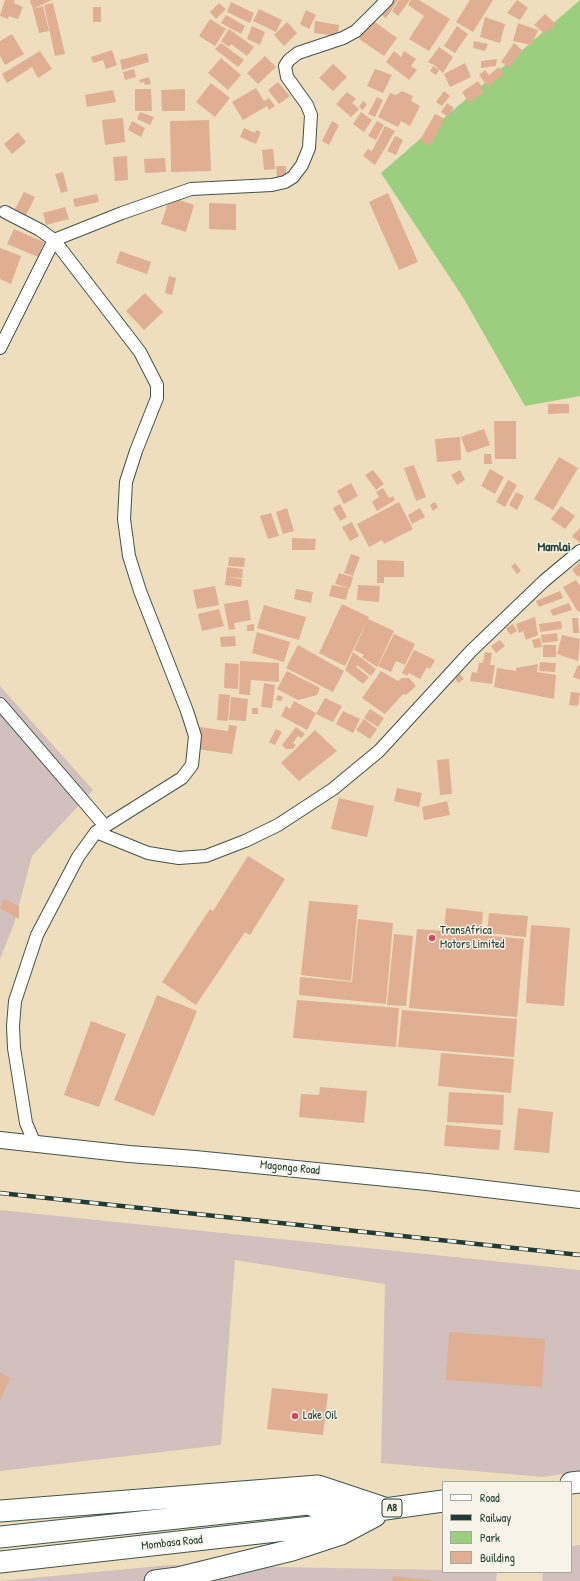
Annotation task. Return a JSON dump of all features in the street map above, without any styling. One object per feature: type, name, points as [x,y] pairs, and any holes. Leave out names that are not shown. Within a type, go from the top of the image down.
[{"type":"highway","points":[[0,1511],[318,1486],[388,1509]]},
{"type":"highway","name":"Mombasa Road","points":[[0,1562],[312,1527],[342,1515],[442,1501]]},
{"type":"highway","name":"Mombasa Road","points":[[0,1538],[308,1504],[342,1515]]},
{"type":"highway","points":[[155,1581],[178,1578],[292,1550],[341,1534],[388,1509]]},
{"type":"street","points":[[0,348],[54,240],[122,213],[191,189],[272,185],[285,182],[293,177],[302,165],[309,148],[311,115],[307,105],[287,77],[286,66],[289,60],[298,53],[343,38],[356,31],[386,0]]},
{"type":"street","points":[[5,212],[40,230],[54,240],[140,352],[157,385],[157,398],[136,451],[126,482],[124,519],[129,556],[140,590],[187,711],[195,736],[192,765],[182,778],[100,829],[78,857],[37,935],[16,1001],[14,1048],[26,1123],[35,1144]]},
{"type":"street","points":[[0,704],[100,829],[148,854],[179,858],[206,856],[245,841],[278,825],[333,789],[379,750],[471,650],[544,581],[580,552]]},
{"type":"street","name":"Magongo Road","points":[[0,1140],[412,1180],[580,1200]]},
{"type":"shaded area","points":[[0,686],[93,790],[32,856],[14,924],[0,959]]},
{"type":"shaded area","points":[[0,1210],[580,1270],[580,1471],[544,1477],[381,1463],[385,1284],[235,1260],[221,1445],[0,1471]]},
{"type":"shaded area","points":[[580,1545],[580,1581],[542,1581],[543,1573],[572,1573],[572,1546]]},
{"type":"shaded area","points":[[170,1565],[442,1570],[442,1573],[497,1573],[496,1581],[0,1581]]},
{"type":"green space","points":[[580,0],[580,396],[525,406],[464,299],[381,173]]},
{"type":"building","points":[[5,0],[15,0],[14,3],[23,7],[18,19],[9,16],[8,19],[0,16]]},
{"type":"building","points":[[31,0],[52,0],[33,9],[30,1]]},
{"type":"building","points":[[388,0],[398,0],[386,18],[380,14]]},
{"type":"building","points":[[399,0],[410,0],[398,16],[392,11]]},
{"type":"building","points":[[411,0],[419,0],[450,19],[429,51],[409,39],[424,16],[408,5]]},
{"type":"building","points":[[470,0],[493,0],[473,32],[456,22]]},
{"type":"building","points":[[517,0],[528,8],[520,20],[507,13]]},
{"type":"building","points":[[231,2],[254,13],[250,23],[227,12]]},
{"type":"building","points":[[53,3],[65,54],[55,56],[44,5]]},
{"type":"building","points":[[219,3],[226,9],[216,19],[210,12]]},
{"type":"building","points":[[43,6],[49,31],[39,33],[33,9]]},
{"type":"building","points":[[93,7],[101,7],[101,22],[93,22]]},
{"type":"building","points":[[259,9],[282,20],[276,32],[253,21]]},
{"type":"building","points":[[306,10],[316,15],[309,29],[300,24]]},
{"type":"building","points":[[545,14],[556,24],[545,34],[534,25]]},
{"type":"building","points":[[226,15],[245,26],[241,34],[221,23]]},
{"type":"building","points":[[485,17],[505,24],[500,43],[480,37]]},
{"type":"building","points":[[210,19],[226,29],[215,46],[199,36]]},
{"type":"building","points":[[372,20],[397,38],[384,56],[359,39]]},
{"type":"building","points":[[315,21],[339,25],[338,36],[314,33]]},
{"type":"building","points":[[287,22],[297,33],[284,46],[274,35]]},
{"type":"building","points":[[518,23],[538,30],[532,45],[513,41]]},
{"type":"building","points":[[252,26],[265,32],[260,45],[247,39]]},
{"type":"building","points":[[457,26],[468,34],[455,53],[444,46]]},
{"type":"building","points":[[229,29],[254,47],[247,56],[231,44],[229,47],[221,41]]},
{"type":"building","points":[[12,34],[24,54],[5,65],[0,56],[0,41]]},
{"type":"building","points":[[474,41],[488,44],[485,51],[473,48]]},
{"type":"building","points":[[221,43],[244,60],[238,67],[215,49]]},
{"type":"building","points":[[514,43],[522,50],[510,68],[501,62]]},
{"type":"building","points":[[439,47],[453,57],[443,73],[428,62]]},
{"type":"building","points":[[112,50],[117,65],[106,69],[103,60],[93,63],[91,57]]},
{"type":"building","points":[[40,51],[52,69],[38,78],[32,67],[7,83],[2,74]]},
{"type":"building","points":[[394,51],[401,57],[404,51],[416,59],[411,66],[417,70],[409,80],[386,62]]},
{"type":"building","points":[[147,53],[149,62],[122,70],[120,60]]},
{"type":"building","points":[[265,56],[276,67],[258,84],[247,73]]},
{"type":"building","points":[[221,58],[241,75],[228,90],[208,73]]},
{"type":"building","points":[[497,59],[496,66],[481,68],[481,61]]},
{"type":"building","points":[[465,63],[471,77],[450,87],[444,74]]},
{"type":"building","points":[[333,64],[347,77],[333,91],[319,78]]},
{"type":"building","points":[[433,66],[439,70],[436,75],[430,71]]},
{"type":"building","points":[[499,67],[504,74],[488,87],[479,75],[485,70],[489,75]]},
{"type":"building","points":[[134,69],[136,77],[125,80],[123,72]]},
{"type":"building","points":[[375,69],[392,75],[383,93],[367,86]]},
{"type":"building","points":[[149,77],[151,84],[145,85],[144,82],[140,83],[139,80]]},
{"type":"building","points":[[478,81],[485,92],[469,103],[462,92]]},
{"type":"building","points":[[278,82],[290,96],[279,104],[268,90]]},
{"type":"building","points":[[211,83],[230,98],[215,117],[196,102]]},
{"type":"building","points":[[256,88],[264,101],[269,98],[275,106],[269,110],[267,106],[243,120],[232,102]]},
{"type":"building","points":[[135,89],[151,89],[152,111],[135,111]]},
{"type":"building","points":[[185,89],[185,111],[162,111],[161,90]]},
{"type":"building","points":[[113,90],[116,102],[87,107],[85,95]]},
{"type":"building","points":[[402,91],[413,96],[411,101],[420,106],[410,126],[401,121],[398,127],[378,117],[390,93],[396,95]]},
{"type":"building","points":[[444,91],[450,96],[442,106],[436,102]]},
{"type":"building","points":[[347,92],[356,99],[352,103],[359,109],[351,117],[336,104]]},
{"type":"building","points":[[377,97],[383,100],[375,117],[368,114]]},
{"type":"building","points":[[363,101],[367,104],[363,110],[359,107]]},
{"type":"building","points":[[447,103],[454,108],[448,117],[441,112]]},
{"type":"building","points":[[140,112],[154,117],[150,125],[137,119]]},
{"type":"building","points":[[361,112],[372,120],[364,132],[353,124]]},
{"type":"building","points":[[435,114],[445,119],[430,146],[420,140]]},
{"type":"building","points":[[123,118],[125,142],[105,145],[102,120]]},
{"type":"building","points":[[209,120],[211,171],[171,172],[170,121]]},
{"type":"building","points":[[132,121],[145,128],[141,137],[128,130]]},
{"type":"building","points":[[332,121],[339,125],[329,145],[322,141]]},
{"type":"building","points":[[377,121],[384,125],[376,140],[368,136]]},
{"type":"building","points":[[385,126],[395,131],[375,165],[363,156],[368,149],[372,151]]},
{"type":"building","points":[[244,128],[255,133],[256,130],[261,132],[256,144],[240,137]]},
{"type":"building","points":[[18,132],[26,142],[12,154],[4,144]]},
{"type":"building","points":[[395,136],[403,140],[396,155],[387,151]]},
{"type":"building","points":[[273,149],[275,169],[264,170],[262,150]]},
{"type":"building","points":[[127,156],[128,180],[115,181],[113,157]]},
{"type":"building","points":[[165,158],[166,172],[145,173],[144,159]]},
{"type":"building","points":[[276,166],[286,166],[286,178],[277,178]]},
{"type":"building","points":[[63,172],[68,191],[61,193],[55,174]]},
{"type":"building","points":[[24,192],[35,197],[26,215],[15,209]]},
{"type":"building","points":[[388,193],[418,262],[399,270],[369,202]]},
{"type":"building","points":[[97,194],[99,202],[75,207],[73,199]]},
{"type":"building","points":[[170,197],[194,205],[186,232],[161,224]]},
{"type":"building","points":[[209,203],[236,204],[236,230],[209,229]]},
{"type":"building","points":[[65,207],[69,219],[46,225],[43,213]]},
{"type":"building","points":[[14,229],[44,242],[38,257],[7,244]]},
{"type":"building","points":[[0,248],[21,256],[11,284],[0,279]]},
{"type":"building","points":[[120,251],[151,262],[147,274],[116,263]]},
{"type":"building","points":[[169,276],[176,278],[172,295],[165,293]]},
{"type":"building","points":[[145,293],[163,312],[144,330],[126,311]]},
{"type":"building","points":[[548,404],[569,404],[569,413],[548,414]]},
{"type":"building","points":[[494,421],[516,421],[516,459],[495,459]]},
{"type":"building","points":[[484,429],[490,445],[467,453],[461,437]]},
{"type":"building","points":[[460,437],[461,460],[437,462],[435,439]]},
{"type":"building","points":[[484,454],[491,454],[492,464],[484,464]]},
{"type":"building","points":[[559,457],[578,468],[553,510],[534,499]]},
{"type":"building","points":[[414,465],[426,497],[416,501],[404,468]]},
{"type":"building","points":[[490,469],[504,477],[495,494],[481,486]]},
{"type":"building","points":[[373,470],[384,484],[376,490],[365,475]]},
{"type":"building","points":[[460,470],[465,480],[457,485],[451,475]]},
{"type":"building","points":[[508,480],[517,485],[505,507],[496,502]]},
{"type":"building","points":[[351,483],[358,496],[344,504],[337,491]]},
{"type":"building","points":[[383,488],[389,498],[393,496],[395,500],[377,511],[372,502],[379,497],[376,492]]},
{"type":"building","points":[[516,492],[524,496],[517,510],[509,505]]},
{"type":"building","points":[[399,502],[413,529],[384,544],[382,540],[369,547],[357,524]]},
{"type":"building","points":[[435,502],[438,507],[433,511],[430,505]]},
{"type":"building","points":[[340,504],[347,517],[340,521],[333,508]]},
{"type":"building","points":[[561,506],[575,516],[565,529],[551,519]]},
{"type":"building","points":[[287,508],[294,531],[283,534],[276,512]]},
{"type":"building","points":[[420,508],[425,517],[412,524],[408,515]]},
{"type":"building","points":[[271,513],[279,536],[268,539],[260,516]]},
{"type":"building","points":[[352,522],[359,536],[350,541],[342,527]]},
{"type":"building","points":[[580,528],[580,543],[572,536]]},
{"type":"building","points":[[292,538],[316,539],[315,550],[292,550]]},
{"type":"building","points":[[351,554],[360,557],[353,576],[344,573]]},
{"type":"building","points":[[229,557],[245,558],[244,567],[228,566]]},
{"type":"building","points":[[377,560],[404,561],[404,577],[384,577],[384,583],[377,583]]},
{"type":"building","points":[[580,562],[580,575],[578,577],[572,570]]},
{"type":"building","points":[[515,563],[521,571],[517,574],[511,566]]},
{"type":"building","points":[[227,567],[243,569],[242,578],[226,577]]},
{"type":"building","points":[[339,573],[353,577],[350,588],[335,584]]},
{"type":"building","points":[[226,577],[242,579],[241,587],[225,585]]},
{"type":"building","points":[[576,580],[580,586],[580,610],[578,612],[563,587]]},
{"type":"building","points":[[332,585],[349,588],[346,600],[329,596]]},
{"type":"building","points":[[358,585],[380,586],[379,602],[357,600]]},
{"type":"building","points":[[215,586],[219,605],[197,609],[193,590]]},
{"type":"building","points":[[296,589],[313,592],[311,603],[294,599]]},
{"type":"building","points":[[560,591],[563,598],[539,607],[536,601]]},
{"type":"building","points":[[248,600],[251,620],[234,623],[235,629],[229,630],[224,604]]},
{"type":"building","points":[[569,603],[572,610],[553,616],[550,610]]},
{"type":"building","points":[[342,604],[369,617],[345,666],[319,653]]},
{"type":"building","points":[[264,605],[306,617],[299,640],[257,628]]},
{"type":"building","points":[[219,609],[224,626],[202,631],[198,614]]},
{"type":"building","points":[[535,617],[538,635],[526,640],[523,631],[519,633],[516,624]]},
{"type":"building","points":[[572,618],[578,618],[579,633],[573,633]]},
{"type":"building","points":[[368,619],[394,631],[377,667],[362,657],[364,655],[354,650]]},
{"type":"building","points":[[561,621],[562,629],[540,632],[539,624]]},
{"type":"building","points":[[254,624],[254,631],[247,631],[247,625]]},
{"type":"building","points":[[513,624],[517,631],[510,635],[506,628]]},
{"type":"building","points":[[257,632],[290,642],[284,662],[252,653]]},
{"type":"building","points":[[557,633],[558,641],[542,643],[541,635]]},
{"type":"building","points":[[394,634],[415,644],[405,665],[396,661],[391,672],[378,666]]},
{"type":"building","points":[[562,635],[580,639],[578,661],[557,654]]},
{"type":"building","points":[[235,636],[236,646],[221,647],[220,637]]},
{"type":"building","points":[[540,638],[542,647],[534,648],[532,640]]},
{"type":"building","points":[[500,640],[505,646],[496,653],[491,646]]},
{"type":"building","points":[[298,645],[344,671],[333,692],[286,668]]},
{"type":"building","points":[[543,645],[556,645],[556,657],[543,657]]},
{"type":"building","points":[[414,650],[435,660],[430,669],[427,667],[420,679],[409,673],[407,676],[402,673]]},
{"type":"building","points":[[353,652],[376,669],[371,676],[357,665],[356,667],[369,677],[363,684],[345,670]]},
{"type":"building","points":[[485,652],[492,653],[490,665],[495,665],[492,684],[470,681],[472,672],[477,673],[479,663],[483,663]]},
{"type":"building","points":[[240,661],[279,663],[279,682],[251,680],[250,695],[239,694]]},
{"type":"building","points":[[540,662],[556,663],[555,672],[539,671]]},
{"type":"building","points":[[225,663],[239,664],[238,689],[224,688]]},
{"type":"building","points":[[538,664],[537,672],[556,675],[554,699],[494,687],[497,668],[516,671],[516,668]]},
{"type":"building","points":[[578,665],[580,666],[580,680],[573,677]]},
{"type":"building","points":[[287,671],[320,688],[317,695],[298,700],[277,689]]},
{"type":"building","points":[[381,671],[398,681],[402,678],[409,678],[416,686],[406,695],[403,694],[385,714],[362,698]]},
{"type":"building","points":[[460,674],[464,679],[458,683],[455,678]]},
{"type":"building","points":[[264,683],[275,685],[272,708],[261,707]]},
{"type":"building","points":[[571,692],[580,693],[578,706],[569,705]]},
{"type":"building","points":[[219,694],[230,695],[228,721],[217,720]]},
{"type":"building","points":[[278,695],[283,697],[281,701],[276,700]]},
{"type":"building","points":[[231,697],[248,699],[246,721],[229,720]]},
{"type":"building","points":[[325,698],[342,706],[333,722],[316,714]]},
{"type":"building","points":[[294,701],[316,713],[307,730],[281,716],[286,706],[290,709]]},
{"type":"building","points":[[252,708],[258,708],[258,714],[252,714]]},
{"type":"building","points":[[370,709],[384,718],[378,727],[364,718]]},
{"type":"building","points":[[343,711],[360,719],[353,733],[336,724]]},
{"type":"building","points":[[364,719],[377,729],[370,739],[356,730]]},
{"type":"building","points":[[229,725],[237,726],[232,754],[197,749],[200,727],[228,731]]},
{"type":"building","points":[[296,727],[305,734],[301,738],[298,736],[293,743],[296,745],[293,749],[286,749],[282,745]]},
{"type":"building","points":[[276,729],[282,732],[275,745],[269,742]]},
{"type":"building","points":[[315,730],[337,751],[299,781],[281,763]]},
{"type":"building","points":[[449,759],[452,794],[440,795],[437,760]]},
{"type":"building","points":[[397,788],[422,793],[419,807],[394,801]]},
{"type":"building","points":[[339,798],[374,806],[367,837],[331,829]]},
{"type":"building","points":[[447,801],[450,815],[424,820],[422,807]]},
{"type":"building","points":[[248,856],[285,879],[250,935],[245,932],[196,1005],[162,982],[210,909],[213,911]]},
{"type":"building","points":[[4,899],[19,906],[19,919],[0,908]]},
{"type":"building","points":[[309,901],[358,905],[351,981],[301,975]]},
{"type":"building","points":[[446,908],[483,912],[481,935],[524,939],[517,1017],[409,1008],[417,929],[444,931]]},
{"type":"building","points":[[489,913],[528,916],[526,937],[487,933]]},
{"type":"building","points":[[358,919],[393,923],[386,1004],[299,995],[300,977],[352,982]]},
{"type":"building","points":[[531,925],[570,928],[564,1006],[526,1003]]},
{"type":"building","points":[[394,934],[413,936],[406,1006],[387,1005]]},
{"type":"building","points":[[157,995],[197,1011],[154,1116],[114,1100]]},
{"type":"building","points":[[297,1000],[399,1008],[396,1047],[293,1038]]},
{"type":"building","points":[[402,1010],[517,1019],[514,1057],[398,1047]]},
{"type":"building","points":[[91,1021],[126,1034],[99,1107],[64,1095]]},
{"type":"building","points":[[441,1053],[514,1059],[511,1093],[438,1086]]},
{"type":"building","points":[[320,1087],[367,1091],[364,1123],[299,1117],[301,1094],[319,1095]]},
{"type":"building","points":[[449,1092],[504,1095],[503,1125],[447,1122]]},
{"type":"building","points":[[518,1108],[553,1112],[549,1153],[514,1150]]},
{"type":"building","points":[[446,1125],[501,1130],[499,1150],[444,1146]]},
{"type":"building","points":[[449,1332],[545,1339],[542,1387],[446,1380]]},
{"type":"building","points":[[0,1372],[10,1378],[0,1401]]},
{"type":"building","points":[[272,1388],[328,1394],[323,1435],[267,1429]]},
{"type":"building","points":[[393,1576],[431,1580],[431,1581],[392,1581]]},
{"type":"railway","points":[[0,1193],[580,1255]]},
{"type":"place","name":"TransAfrica Motors Limited","points":[[432,938]]},
{"type":"place","name":"Lake Oil","points":[[295,1416]]},
{"type":"district","name":"Mamlai","points":[[554,548]]}]
